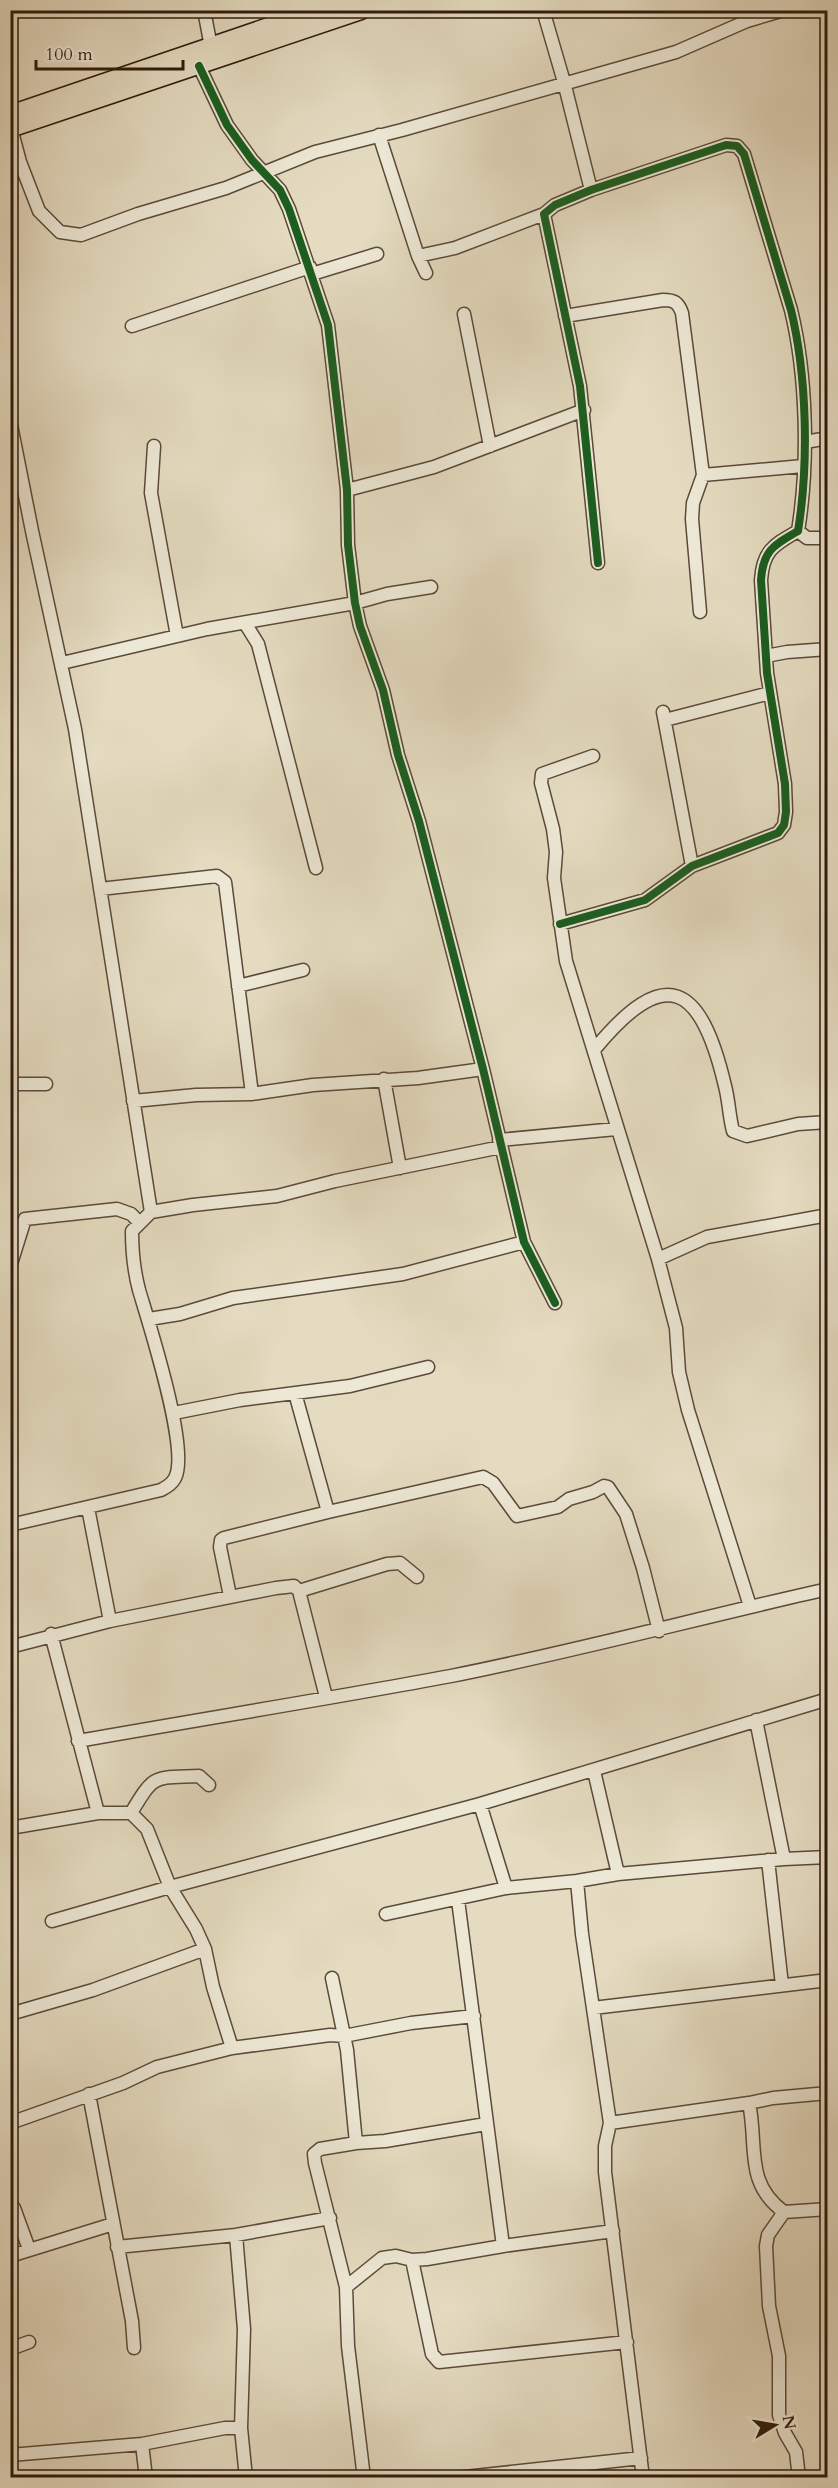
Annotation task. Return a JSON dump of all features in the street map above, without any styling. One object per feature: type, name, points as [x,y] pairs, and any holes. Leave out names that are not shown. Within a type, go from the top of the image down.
[{"type":"highway","points":[[11,124],[211,47],[319,10]]},
{"type":"highway","points":[[11,124],[199,66],[361,10]]},
{"type":"street","points":[[204,10],[211,47]]},
{"type":"street","points":[[543,10],[591,190]]},
{"type":"street","points":[[11,124],[20,162],[39,211],[60,232],[81,235],[266,173],[315,152],[478,109],[564,82],[676,52],[747,21],[784,10]]},
{"type":"street","points":[[199,66],[227,125],[252,160],[280,190],[290,209],[328,325],[347,490],[348,545],[360,626],[383,690],[398,755],[419,821],[483,1069],[524,1242],[555,1304]]},
{"type":"street","points":[[379,135],[418,256],[426,273]]},
{"type":"street","points":[[418,256],[455,248],[544,214],[555,205],[591,190],[726,145],[737,146],[744,154],[797,332],[805,442],[802,511],[798,531],[771,548],[762,566],[766,656],[785,784],[784,825],[778,833],[692,866],[645,900],[560,924]]},
{"type":"street","points":[[544,214],[584,410],[598,563]]},
{"type":"street","points":[[132,326],[311,270],[377,254]]},
{"type":"street","points":[[565,316],[663,300],[673,300],[679,304],[703,475],[693,503],[692,519],[700,612]]},
{"type":"street","points":[[464,314],[490,446]]},
{"type":"street","points":[[347,490],[434,467],[584,410]]},
{"type":"street","points":[[10,420],[62,663],[151,1212]]},
{"type":"street","points":[[805,442],[828,438]]},
{"type":"street","points":[[154,446],[152,492],[177,636]]},
{"type":"street","points":[[703,475],[803,466]]},
{"type":"street","points":[[798,531],[807,538],[828,538]]},
{"type":"street","points":[[62,663],[177,636],[431,587]]},
{"type":"street","points":[[245,622],[258,644],[316,868]]},
{"type":"street","points":[[766,656],[828,649]]},
{"type":"street","points":[[692,866],[664,716],[770,693]]},
{"type":"street","points":[[593,756],[542,774],[541,783],[554,829],[556,852],[554,878],[566,961],[658,1259],[676,1328],[679,1372],[688,1410],[750,1606]]},
{"type":"street","points":[[100,889],[217,876],[225,882],[252,1094]]},
{"type":"street","points":[[238,986],[303,970]]},
{"type":"street","points":[[594,1050],[630,1011],[649,999],[666,994],[679,996],[694,1007],[705,1022],[726,1090],[733,1131],[747,1136],[798,1124],[828,1122]]},
{"type":"street","points":[[133,1101],[196,1095],[252,1094],[313,1085],[418,1078],[483,1069]]},
{"type":"street","points":[[384,1079],[400,1168]]},
{"type":"street","points":[[10,1084],[46,1084]]},
{"type":"street","points":[[10,1525],[88,1508],[170,1486],[176,1476],[174,1413],[149,1319],[138,1288],[132,1246],[132,1231],[151,1212],[277,1196],[500,1144],[616,1129]]},
{"type":"street","points":[[10,1267],[25,1219],[117,1209],[131,1214],[139,1222]]},
{"type":"street","points":[[658,1259],[707,1237],[828,1215]]},
{"type":"street","points":[[149,1319],[180,1314],[233,1298],[403,1274],[524,1242]]},
{"type":"street","points":[[174,1413],[240,1400],[350,1386],[428,1367]]},
{"type":"street","points":[[295,1393],[328,1512]]},
{"type":"street","points":[[230,1596],[220,1547],[221,1540],[328,1512],[483,1478],[493,1483],[516,1516],[558,1507],[569,1499],[604,1486],[608,1487],[626,1514],[659,1630]]},
{"type":"street","points":[[88,1508],[110,1621]]},
{"type":"street","points":[[299,1591],[387,1564],[400,1563],[417,1577]]},
{"type":"street","points":[[10,1647],[51,1634],[110,1621],[230,1596],[294,1586],[299,1591],[326,1697]]},
{"type":"street","points":[[78,1740],[452,1676],[659,1630],[750,1606],[828,1589]]},
{"type":"street","points":[[51,1634],[98,1813]]},
{"type":"street","points":[[52,1921],[480,1804],[828,1700]]},
{"type":"street","points":[[756,1720],[784,1858]]},
{"type":"street","points":[[594,1771],[618,1874]]},
{"type":"street","points":[[131,1813],[148,1785],[155,1780],[199,1776],[209,1785]]},
{"type":"street","points":[[480,1804],[506,1888]]},
{"type":"street","points":[[10,1828],[98,1813],[131,1813],[147,1829],[170,1887],[188,1913],[205,1949],[213,1987],[232,2048]]},
{"type":"street","points":[[386,1914],[506,1888],[577,1881],[618,1874],[784,1858],[828,1857]]},
{"type":"street","points":[[768,1860],[782,1985]]},
{"type":"street","points":[[577,1881],[610,2123],[605,2146],[605,2172],[643,2478]]},
{"type":"street","points":[[458,1900],[503,2246]]},
{"type":"street","points":[[10,2014],[93,1990],[205,1949]]},
{"type":"street","points":[[332,1978],[347,2050],[356,2143]]},
{"type":"street","points":[[593,2008],[828,1980]]},
{"type":"street","points":[[10,2123],[123,2083],[157,2067],[232,2048],[330,2035],[344,2036],[411,2023],[474,2016]]},
{"type":"street","points":[[610,2123],[773,2098],[828,2093]]},
{"type":"street","points":[[89,2094],[132,2321],[134,2348]]},
{"type":"street","points":[[748,2103],[757,2178],[763,2192],[784,2212],[828,2209]]},
{"type":"street","points":[[364,2478],[348,2346],[346,2287],[314,2154],[320,2149],[486,2124]]},
{"type":"street","points":[[10,2205],[14,2208],[29,2249]]},
{"type":"street","points":[[784,2212],[768,2235],[766,2246],[769,2306],[779,2356],[779,2415],[785,2433],[796,2452],[799,2478]]},
{"type":"street","points":[[117,2247],[236,2235],[330,2218]]},
{"type":"street","points":[[10,2256],[113,2224]]},
{"type":"street","points":[[346,2287],[382,2258],[396,2256],[412,2260],[613,2231]]},
{"type":"street","points":[[236,2235],[244,2329],[241,2428],[246,2478]]},
{"type":"street","points":[[412,2260],[432,2354],[439,2362],[627,2342]]},
{"type":"street","points":[[10,2349],[29,2342]]},
{"type":"street","points":[[10,2455],[142,2444],[225,2428],[241,2428]]},
{"type":"street","points":[[142,2444],[146,2478]]},
{"type":"street","points":[[456,2478],[640,2458]]},
{"type":"cycle path","points":[[199,66],[227,125],[252,160],[280,190],[289,209],[328,325],[347,490],[348,545],[360,626],[383,690],[398,755],[419,821],[483,1069],[524,1242],[555,1303]]},
{"type":"cycle path","points":[[560,924],[645,900],[692,866],[778,833],[784,825],[785,784],[767,673],[761,580],[767,555],[782,540],[798,531],[804,477],[803,391],[791,310],[744,154],[737,146],[726,145],[591,190],[555,205],[544,214],[580,386],[598,563]]}]
